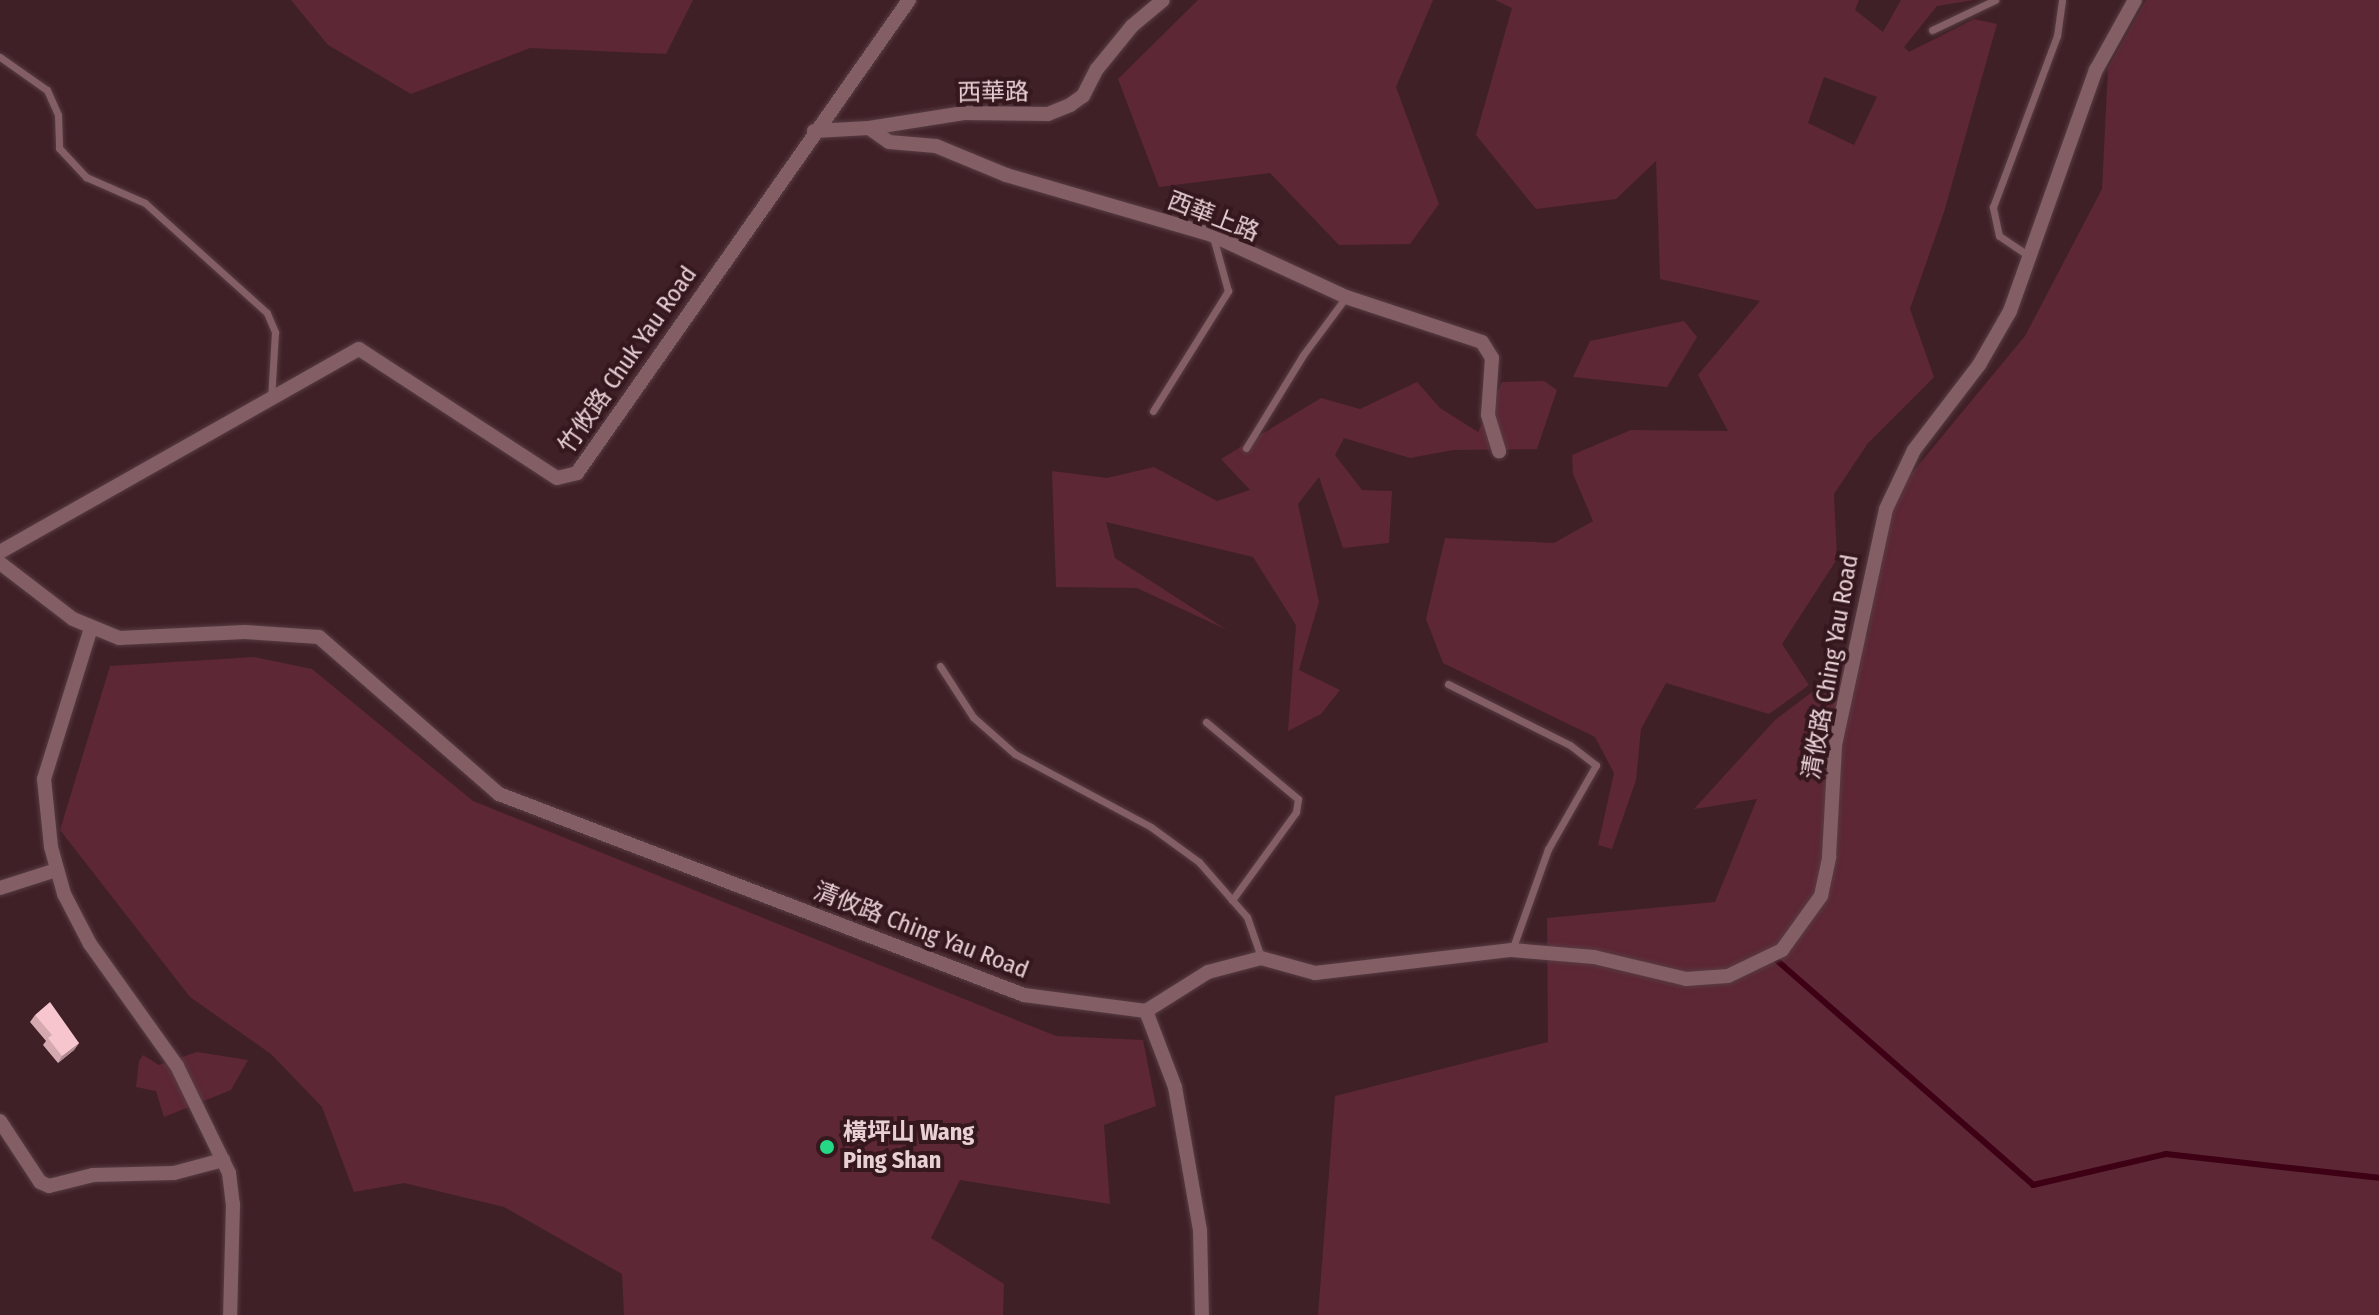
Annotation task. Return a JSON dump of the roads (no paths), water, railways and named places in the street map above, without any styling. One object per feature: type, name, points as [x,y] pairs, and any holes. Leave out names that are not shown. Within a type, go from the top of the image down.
[{"type":"street","name":"竹攸路 Chuk Yau Road","points":[[0,552],[359,349],[557,478],[568,478],[577,473],[814,131],[909,0]]},
{"type":"street","name":"西華路","points":[[869,128],[964,113],[1048,114],[1070,105],[1083,96],[1097,69],[1132,26],[1163,0]]},
{"type":"street","name":"清攸路 Ching Yau Road","points":[[1261,958],[1315,973],[1512,950],[1594,957],[1676,977],[1715,978],[1762,963],[1800,931],[1825,883],[1835,745],[1880,525],[1914,450],[2000,330],[2033,258],[2096,70],[2135,0]]},
{"type":"street","name":"西華上路","points":[[814,131],[869,128],[889,142],[936,146],[1006,175],[1212,235],[1346,297],[1482,342],[1492,358],[1488,415],[1499,451]]},
{"type":"street","name":"清攸路 Ching Yau Road","points":[[0,563],[91,628],[119,638],[245,632],[319,637],[499,794],[1024,995],[1146,1011]]},
{"type":"street","points":[[91,628],[44,779],[56,870],[90,944],[177,1066],[223,1160],[233,1204],[230,1315]]},
{"type":"street","points":[[0,888],[56,870]]},
{"type":"street","points":[[1202,1315],[1200,1230],[1175,1087],[1146,1011],[1208,972],[1261,958]]},
{"type":"street","points":[[0,1121],[40,1182],[49,1186],[93,1175],[174,1173],[223,1160]]},
{"type":"lane","points":[[1932,30],[1995,0]]},
{"type":"lane","points":[[2033,258],[1999,236],[1993,207],[2057,36],[2062,0]]},
{"type":"lane","points":[[0,57],[47,90],[58,115],[59,148],[86,177],[145,203],[267,313],[275,332],[271,399]]},
{"type":"lane","points":[[1153,411],[1228,291],[1212,235]]},
{"type":"lane","points":[[1246,448],[1303,355],[1346,297]]},
{"type":"lane","points":[[940,666],[973,717],[1015,754],[1151,827],[1199,862],[1247,917],[1261,958]]},
{"type":"lane","points":[[1448,684],[1570,745],[1596,765],[1548,849],[1512,950]]},
{"type":"lane","points":[[1206,722],[1298,799],[1296,812],[1232,900]]},
{"type":"waterway","points":[[1773,957],[2033,1185],[2166,1154],[2379,1178]]},
{"type":"place","name":"橫坪山 Wang Ping Shan","points":[[827,1147]]}]
